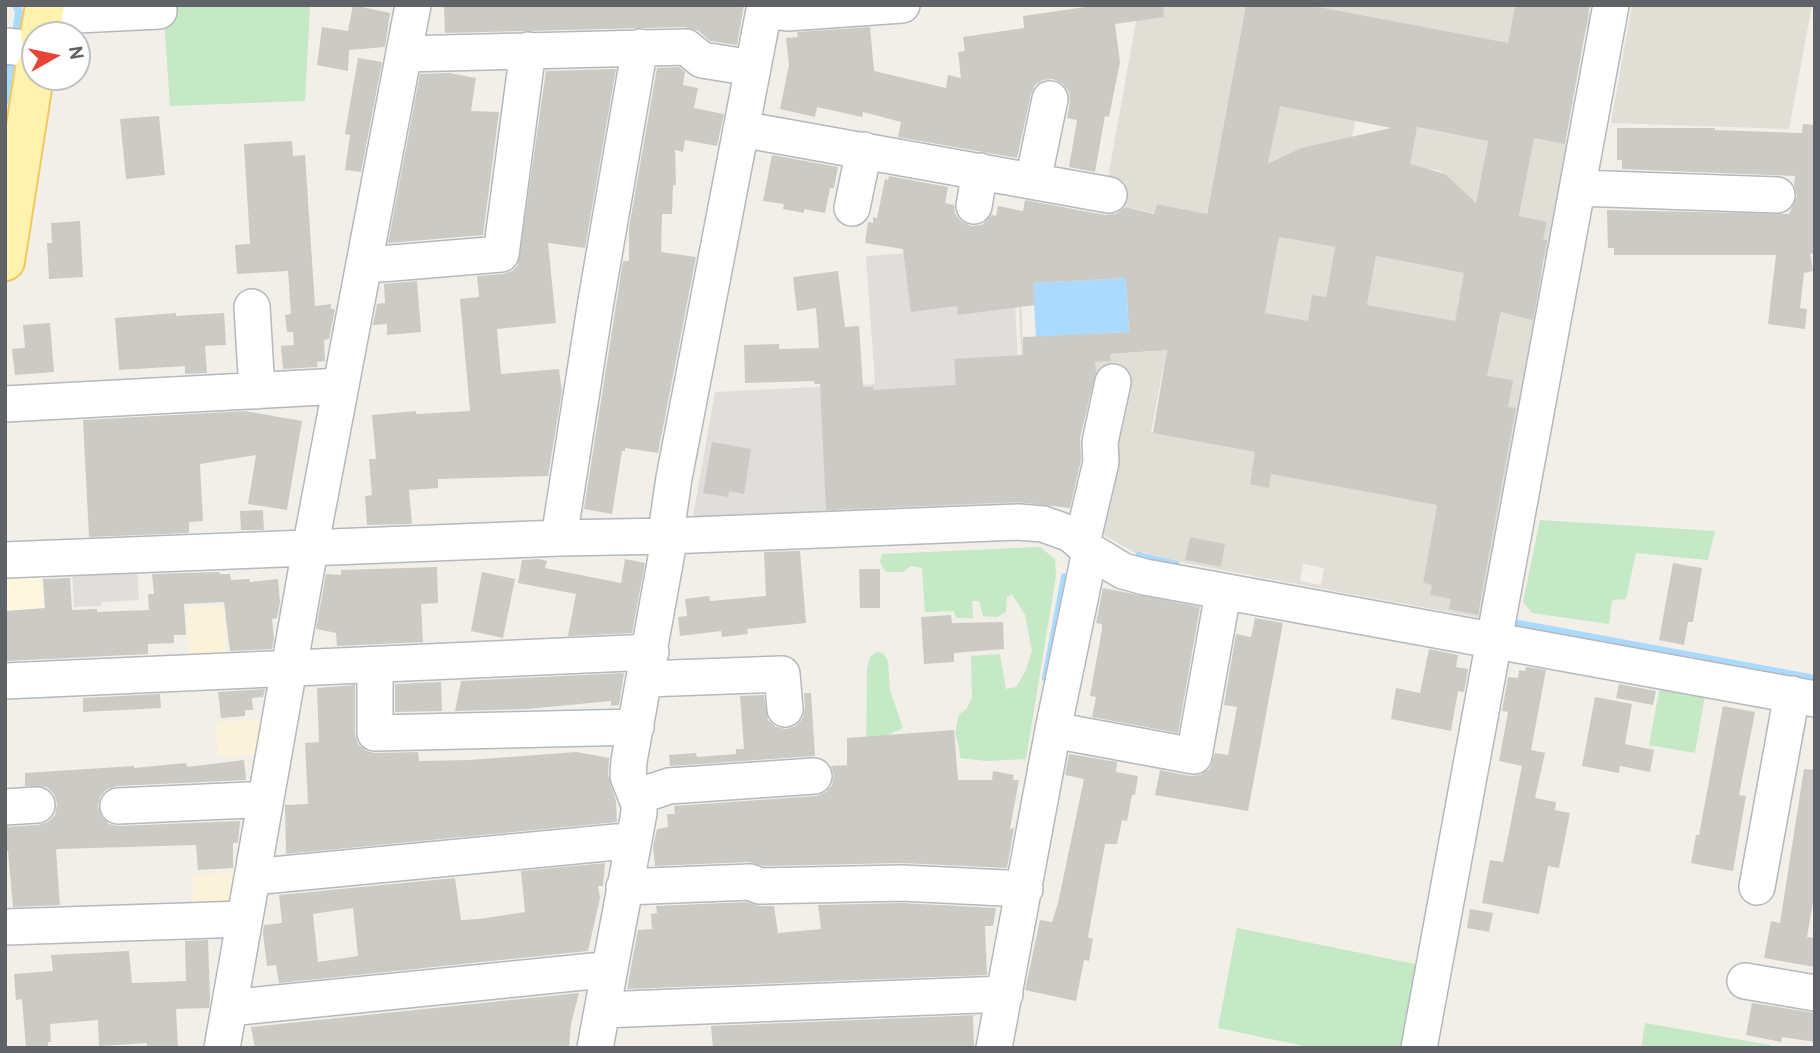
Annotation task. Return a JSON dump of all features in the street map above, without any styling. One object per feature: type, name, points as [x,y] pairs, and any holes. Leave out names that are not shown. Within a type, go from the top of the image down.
[{"type":"main road","points":[[5,261],[23,91]]},
{"type":"street","points":[[222,1048],[239,919],[252,877],[259,801],[310,549],[335,387],[365,261],[413,5]]},
{"type":"street","points":[[595,1048],[601,1010],[601,971],[624,887],[626,843],[639,813],[628,776],[629,761],[667,552],[674,478],[751,130],[753,68],[771,10],[902,5]]},
{"type":"street","points":[[1419,1048],[1494,640],[1588,189],[1611,5]]},
{"type":"street","points":[[65,21],[77,15],[159,11]]},
{"type":"street","points":[[559,538],[640,47]]},
{"type":"street","points":[[404,54],[686,47],[702,60],[753,68]]},
{"type":"street","points":[[365,261],[381,264],[501,254],[528,50]]},
{"type":"street","points":[[1033,181],[1050,99]]},
{"type":"street","points":[[751,130],[1109,195]]},
{"type":"street","points":[[852,208],[864,150]]},
{"type":"street","points":[[974,206],[980,171]]},
{"type":"street","points":[[1588,189],[1777,195]]},
{"type":"street","points":[[252,307],[257,391]]},
{"type":"street","points":[[994,1048],[995,995],[1053,730],[1101,462],[1100,442],[1113,382]]},
{"type":"street","points":[[5,404],[335,387]]},
{"type":"street","points":[[5,560],[559,538],[1044,524],[1057,528],[1123,571],[1223,593],[1804,696],[1757,887]]},
{"type":"street","points":[[1053,730],[1194,756],[1223,593]]},
{"type":"street","points":[[375,666],[376,733],[636,727]]},
{"type":"street","points":[[5,681],[375,666],[648,666],[782,674],[785,709]]},
{"type":"street","points":[[636,797],[669,786],[814,776]]},
{"type":"street","points":[[118,806],[259,801]]},
{"type":"street","points":[[252,877],[626,843]]},
{"type":"street","points":[[624,887],[750,882],[760,886],[902,883],[1017,888]]},
{"type":"street","points":[[5,927],[239,919]]},
{"type":"street","points":[[229,1008],[601,971]]},
{"type":"street","points":[[1745,981],[1815,993]]},
{"type":"street","points":[[601,1010],[995,995]]},
{"type":"shaded area","points":[[1139,5],[1246,5],[1195,276],[1242,285],[1251,234],[1265,236],[1251,310],[1177,297],[1151,432],[1265,454],[1291,318],[1265,313],[1279,237],[1335,247],[1326,296],[1367,304],[1376,256],[1464,273],[1455,322],[1498,330],[1558,5],[1577,5],[1576,10],[1595,14],[1597,5],[1601,5],[1487,619],[1171,560],[1144,552],[1137,554],[1097,531],[1109,469],[1105,442],[1120,375],[1022,376],[1017,265],[1094,261],[1102,204],[1111,203],[1115,185],[1107,183]],"holes":[[[1560,22],[1594,29],[1580,102],[1569,100],[1566,113],[1543,109]],[[1570,104],[1578,106],[1570,145],[1562,143]],[[1113,204],[1154,213],[1157,204],[1183,209],[1157,351],[1110,354],[1110,361],[1074,364],[1073,356],[1055,357],[1055,373],[1024,374],[1020,267],[1095,263],[1103,205]],[[1523,254],[1551,260],[1547,275],[1520,269]],[[1313,295],[1446,320],[1446,326],[1495,335],[1489,362],[1458,356],[1452,385],[1462,387],[1461,398],[1516,409],[1480,604],[1430,595],[1432,585],[1423,583],[1446,456],[1433,454],[1436,441],[1445,443],[1447,430],[1439,428],[1442,407],[1428,404],[1410,500],[1278,475],[1297,372],[1396,390],[1399,373],[1301,355]],[[1190,537],[1225,544],[1221,567],[1186,560]],[[1303,564],[1324,568],[1321,585],[1300,581]]]},
{"type":"shaded area","points":[[1300,5],[1515,5],[1500,87]]},
{"type":"shaded area","points":[[1632,5],[1812,5],[1789,129],[1611,123]]},
{"type":"shaded area","points":[[1287,68],[1355,121],[1334,230],[1311,146],[1292,153],[1261,200]]},
{"type":"shaded area","points":[[1494,109],[1466,255],[1445,174],[1438,170],[1421,169],[1384,220],[1417,127],[1466,137]]},
{"type":"shaded area","points":[[1012,246],[1026,508],[692,522],[715,392],[875,384],[866,256]]},
{"type":"shaded area","points":[[137,567],[139,600],[74,607],[72,570]]},
{"type":"shaded area","points":[[41,570],[46,674],[5,676],[5,572]]},
{"type":"green space","points":[[163,5],[310,5],[305,101],[170,106]]},
{"type":"green space","points":[[1540,520],[1715,531],[1708,560],[1636,553],[1626,599],[1612,600],[1609,624],[1532,613],[1523,602]]},
{"type":"green space","points":[[1040,547],[1055,559],[1056,576],[1026,759],[987,761],[960,758],[955,733],[959,714],[966,710],[972,698],[971,656],[1000,654],[1006,689],[1016,687],[1025,672],[1032,651],[1025,615],[1012,594],[1007,597],[1006,612],[997,617],[983,616],[979,601],[972,601],[973,618],[956,618],[954,611],[925,612],[922,568],[911,566],[903,572],[886,572],[880,562],[882,554]]},
{"type":"green space","points":[[877,652],[883,653],[888,661],[890,690],[903,728],[888,735],[866,764],[867,668],[870,657]]},
{"type":"green space","points":[[1660,686],[1705,695],[1695,753],[1649,745]]},
{"type":"green space","points":[[1237,928],[1425,966],[1410,1048],[1314,1048],[1218,1028]]},
{"type":"green space","points":[[1645,1023],[1770,1045],[1769,1048],[1641,1048]]},
{"type":"sand","points":[[225,606],[226,668],[189,669],[187,607]]},
{"type":"sand","points":[[267,719],[259,754],[218,757],[216,722]]},
{"type":"sand","points":[[234,873],[231,910],[193,914],[193,874]]},
{"type":"water","points":[[1126,278],[1129,332],[1036,337],[1033,283]]},
{"type":"building","points":[[353,5],[390,13],[385,47],[349,50],[348,71],[317,65],[322,27],[348,31]]},
{"type":"building","points":[[444,5],[744,5],[737,45],[710,41],[699,31],[685,27],[445,33]]},
{"type":"building","points":[[1099,5],[1163,5],[1164,17],[1115,24],[1120,62],[1109,117],[1105,116],[1095,172],[1069,167],[1077,120],[1067,118],[1069,92],[1063,84],[1053,79],[1043,80],[1035,85],[1017,158],[898,137],[901,122],[863,112],[862,117],[817,107],[815,117],[780,109],[789,65],[786,38],[798,37],[797,32],[870,27],[874,71],[946,88],[948,75],[961,78],[958,52],[965,51],[963,37],[1024,28],[1023,16]]},
{"type":"building","points":[[1246,5],[1308,5],[1508,43],[1515,5],[1590,5],[1565,144],[1534,138],[1519,216],[1547,222],[1543,239],[1547,240],[1533,320],[1501,312],[1487,376],[1513,380],[1508,407],[1516,408],[1478,615],[1449,609],[1451,599],[1430,595],[1432,585],[1423,583],[1437,505],[1271,474],[1269,488],[1250,484],[1255,452],[1153,433],[1167,350],[1110,354],[1111,361],[1095,362],[1096,372],[1080,438],[1081,460],[1070,508],[1017,502],[826,510],[820,384],[815,384],[814,381],[745,383],[744,345],[779,344],[779,349],[819,348],[816,308],[797,311],[793,277],[838,271],[845,327],[859,326],[863,387],[873,387],[873,390],[956,385],[954,359],[1023,355],[1023,337],[1129,332],[1126,278],[1033,283],[1035,305],[958,315],[957,306],[911,312],[903,249],[865,243],[868,222],[873,223],[873,217],[877,218],[885,179],[888,180],[889,176],[948,187],[945,203],[954,205],[955,214],[971,226],[982,225],[992,215],[996,216],[998,206],[1023,211],[1025,200],[1105,215],[1116,214],[1125,207],[1154,214],[1157,204],[1207,214]],"holes":[[[1280,106],[1391,128],[1301,148],[1268,164]],[[1417,127],[1488,141],[1476,203],[1445,174],[1410,164]],[[1279,237],[1335,247],[1326,297],[1312,295],[1308,321],[1265,313]],[[1376,256],[1464,273],[1455,321],[1367,305]]]},
{"type":"building","points":[[358,58],[382,62],[361,172],[345,170],[350,135],[345,134]]},
{"type":"building","points":[[679,67],[685,72],[683,85],[698,88],[694,108],[724,114],[717,146],[685,140],[683,152],[675,150],[676,185],[673,185],[672,214],[662,214],[661,252],[696,257],[658,453],[625,448],[625,451],[622,451],[612,514],[584,509],[623,261],[629,261],[629,228],[657,68]]},
{"type":"building","points":[[616,69],[585,248],[548,243],[556,323],[497,329],[501,374],[559,369],[562,391],[548,476],[438,479],[438,488],[409,490],[412,524],[367,525],[365,496],[372,495],[369,459],[376,459],[372,415],[416,411],[416,414],[470,411],[460,299],[479,297],[477,276],[503,274],[518,265],[546,71]]},
{"type":"building","points":[[449,73],[476,78],[471,111],[499,112],[483,235],[388,243],[420,74]]},
{"type":"building","points":[[159,116],[165,175],[126,179],[120,119]]},
{"type":"building","points":[[1803,124],[1815,125],[1815,253],[1810,254],[1813,271],[1804,273],[1800,308],[1807,309],[1805,329],[1768,324],[1776,255],[1614,255],[1614,248],[1608,248],[1607,210],[1789,214],[1797,196],[1795,176],[1622,169],[1622,160],[1617,160],[1617,128],[1715,128],[1802,133]]},
{"type":"building","points":[[292,141],[293,156],[305,155],[315,306],[331,304],[331,309],[335,309],[329,339],[324,340],[325,361],[317,362],[318,367],[283,369],[281,346],[294,345],[293,332],[287,332],[285,315],[291,314],[288,271],[237,274],[235,245],[250,244],[244,144]]},
{"type":"building","points":[[772,155],[838,167],[825,213],[783,209],[784,204],[763,201]]},
{"type":"building","points":[[80,221],[83,277],[49,279],[47,243],[52,243],[51,223]]},
{"type":"building","points":[[417,281],[421,332],[387,335],[387,324],[373,325],[377,304],[385,303],[384,284]]},
{"type":"building","points":[[176,313],[176,316],[224,313],[226,345],[205,346],[207,373],[185,374],[185,366],[119,370],[115,318]]},
{"type":"building","points":[[50,323],[54,372],[15,375],[12,349],[25,348],[23,325]]},
{"type":"building","points":[[245,411],[302,421],[287,510],[248,504],[256,455],[200,464],[203,521],[189,522],[189,533],[89,537],[83,420]]},
{"type":"building","points":[[712,442],[751,449],[744,494],[729,491],[728,497],[703,493]]},
{"type":"building","points":[[263,510],[264,530],[241,530],[240,511]]},
{"type":"building","points":[[1190,537],[1225,544],[1221,567],[1185,560]]},
{"type":"building","points":[[800,551],[806,623],[747,629],[748,634],[722,637],[721,631],[680,636],[678,617],[687,616],[685,599],[709,596],[710,601],[766,596],[764,552]]},
{"type":"building","points":[[625,559],[645,563],[632,633],[568,636],[576,594],[518,583],[522,560],[547,561],[545,568],[621,583]]},
{"type":"building","points":[[1673,563],[1702,568],[1693,622],[1688,622],[1684,645],[1659,640]]},
{"type":"building","points":[[437,567],[438,603],[421,604],[423,642],[337,646],[336,633],[316,629],[326,574],[341,575],[341,570]]},
{"type":"building","points":[[859,569],[880,569],[880,608],[860,608]]},
{"type":"building","points":[[482,572],[515,579],[503,638],[471,631]]},
{"type":"building","points":[[152,574],[230,574],[231,580],[249,579],[250,582],[278,579],[280,602],[277,618],[272,619],[272,649],[230,651],[224,602],[184,604],[186,635],[174,635],[174,643],[148,644],[148,654],[7,661],[5,611],[45,608],[43,579],[70,578],[72,610],[149,610],[148,594],[154,594]]},
{"type":"building","points":[[1103,588],[1200,607],[1178,733],[1092,717],[1096,697],[1090,696],[1102,629],[1102,624],[1096,623]]},
{"type":"building","points":[[951,615],[952,623],[1003,622],[1004,649],[954,653],[954,662],[924,664],[921,617]]},
{"type":"building","points":[[1255,618],[1283,623],[1248,811],[1155,795],[1160,770],[1190,776],[1200,775],[1210,768],[1215,753],[1228,755],[1237,707],[1224,705],[1236,634],[1251,637]]},
{"type":"building","points":[[1429,649],[1458,655],[1456,667],[1468,669],[1464,692],[1458,691],[1451,731],[1391,719],[1396,688],[1420,693]]},
{"type":"building","points":[[1526,667],[1546,670],[1531,750],[1545,753],[1535,798],[1556,802],[1555,810],[1570,813],[1559,868],[1548,866],[1539,914],[1482,903],[1490,860],[1503,862],[1522,766],[1499,761],[1508,712],[1502,711],[1508,677],[1518,678],[1519,670],[1525,671]]},
{"type":"building","points":[[624,673],[619,705],[611,706],[611,701],[527,709],[455,711],[461,681]]},
{"type":"building","points":[[441,682],[442,711],[395,712],[395,684]]},
{"type":"building","points":[[1619,684],[1656,691],[1653,705],[1616,698]]},
{"type":"building","points":[[355,685],[355,734],[358,744],[366,751],[418,752],[419,761],[577,752],[609,758],[608,775],[616,801],[617,822],[286,854],[285,805],[308,804],[305,743],[319,742],[317,688]]},
{"type":"building","points":[[265,689],[263,697],[252,698],[253,710],[245,710],[245,716],[221,718],[218,692]]},
{"type":"building","points":[[804,693],[811,693],[815,756],[670,766],[669,755],[696,753],[697,757],[736,754],[736,749],[744,749],[740,696],[764,695],[768,720],[776,727],[786,729],[796,726],[803,718]]},
{"type":"building","points":[[160,694],[161,708],[83,712],[83,698]]},
{"type":"building","points":[[1595,697],[1632,704],[1625,744],[1654,750],[1650,772],[1620,766],[1619,773],[1582,766]]},
{"type":"building","points":[[1723,706],[1755,712],[1739,795],[1746,796],[1733,871],[1691,863],[1696,835],[1699,835]]},
{"type":"building","points":[[954,730],[958,780],[992,780],[993,771],[1014,775],[1013,780],[1019,780],[1010,829],[1014,828],[1007,868],[902,863],[764,866],[749,862],[655,866],[653,846],[657,829],[668,827],[667,814],[675,814],[674,806],[816,796],[826,792],[832,785],[834,775],[831,766],[847,765],[847,738]]},
{"type":"building","points":[[1069,754],[1117,762],[1116,772],[1138,776],[1127,821],[1122,820],[1117,844],[1105,844],[1088,937],[1093,939],[1089,961],[1084,960],[1076,1001],[1025,990],[1040,920],[1052,922],[1058,903],[1084,779],[1065,775]]},
{"type":"building","points":[[244,760],[246,780],[117,786],[107,789],[100,797],[98,806],[102,817],[109,824],[118,826],[240,821],[238,843],[233,843],[233,868],[198,870],[196,845],[58,849],[60,905],[13,907],[8,851],[5,851],[5,827],[48,822],[55,815],[57,804],[54,794],[47,787],[25,786],[25,773],[186,763],[187,767]]},
{"type":"building","points":[[1804,769],[1815,770],[1815,890],[1807,937],[1815,938],[1815,967],[1764,958],[1771,921],[1780,923]]},
{"type":"building","points":[[605,863],[603,886],[598,886],[600,898],[588,951],[279,983],[276,965],[267,966],[264,925],[282,923],[279,895],[455,878],[461,920],[479,919],[525,912],[521,871]],"holes":[[[353,908],[358,956],[318,962],[313,914]]]},
{"type":"building","points":[[747,902],[774,906],[778,933],[821,929],[818,905],[902,903],[996,908],[993,926],[985,926],[987,975],[627,989],[638,930],[652,929],[651,914],[657,913],[656,906]]},
{"type":"building","points":[[1470,909],[1493,913],[1489,932],[1467,928]]},
{"type":"building","points":[[208,940],[209,1008],[176,1009],[178,1048],[147,1048],[147,1043],[99,1046],[98,1020],[50,1024],[51,1042],[48,1042],[48,1048],[26,1048],[22,999],[16,1000],[14,974],[53,971],[51,955],[129,951],[132,983],[186,981],[185,941]]},
{"type":"building","points":[[579,993],[571,1024],[569,1048],[255,1048],[251,1027]]},
{"type":"building","points":[[1752,1003],[1815,1013],[1815,1042],[1782,1037],[1781,1042],[1746,1035]]},
{"type":"building","points":[[978,1015],[973,1016],[974,1048],[713,1048],[711,1026]]},
{"type":"waterway","points":[[15,40],[19,12],[16,5]]},
{"type":"waterway","points":[[5,101],[12,56]]},
{"type":"waterway","points":[[1139,556],[1176,565]]},
{"type":"waterway","points":[[1046,678],[1065,577]]},
{"type":"waterway","points":[[1508,622],[1815,679]]}]
